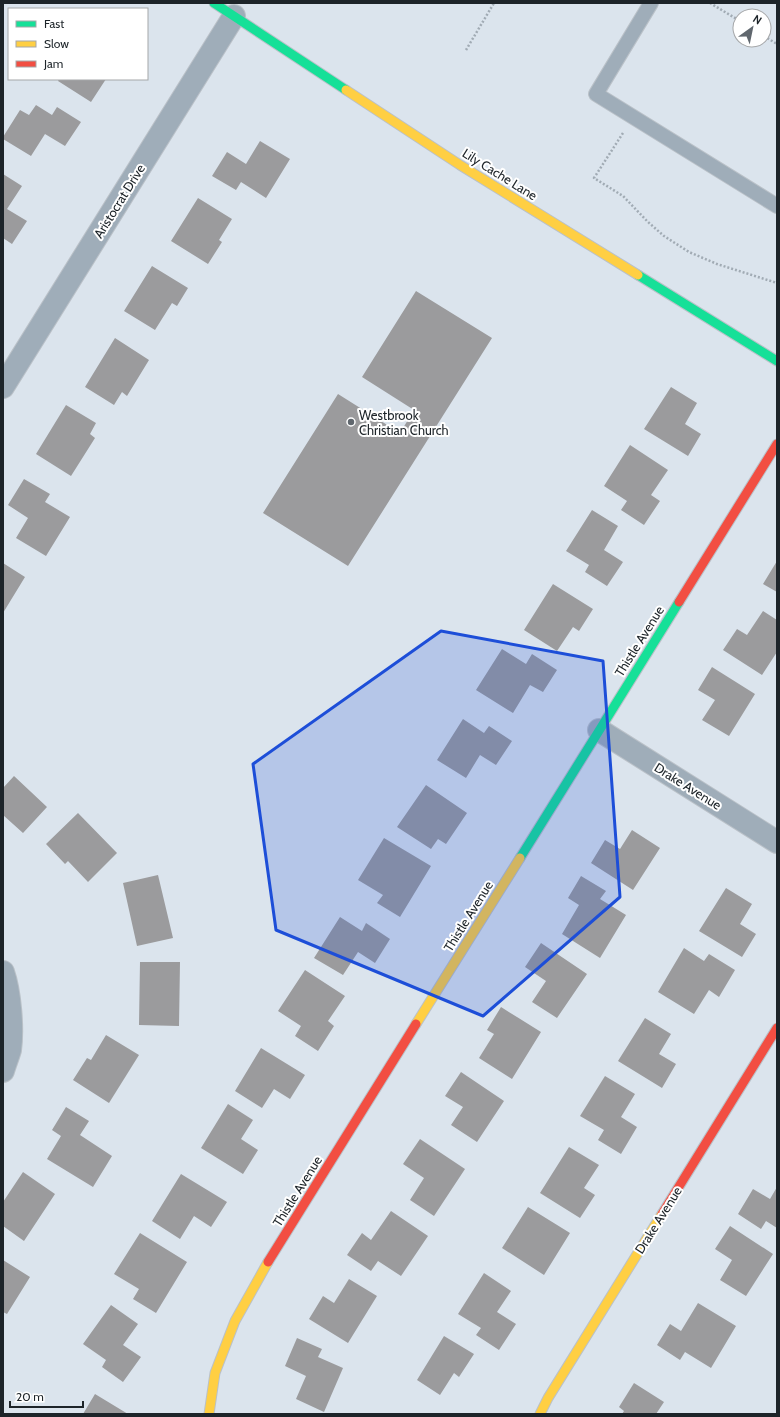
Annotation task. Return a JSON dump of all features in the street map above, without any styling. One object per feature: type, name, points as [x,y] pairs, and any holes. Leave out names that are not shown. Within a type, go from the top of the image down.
[{"type":"street","name":"Lily Cache Lane","points":[[214,3],[460,165],[777,361]]},
{"type":"street","name":"Aristocrat Drive","points":[[3,387],[234,16]]},
{"type":"street","name":"Thistle Avenue","points":[[209,1414],[216,1373],[234,1321],[259,1277],[777,444]]},
{"type":"street","name":"Drake Avenue","points":[[599,730],[777,842]]},
{"type":"street","points":[[3,972],[7,983],[11,1018],[10,1049],[3,1071]]},
{"type":"street","name":"Drake Avenue","points":[[540,1414],[548,1398],[777,1028]]},
{"type":"lane","points":[[651,3],[596,94],[777,206]]},
{"type":"path","points":[[466,50],[494,3]]},
{"type":"path","points":[[710,3],[732,16]]},
{"type":"path","points":[[625,129],[594,178],[623,196],[664,236],[690,252],[717,264],[777,283]]},
{"type":"highlighted area","points":[[441,631],[603,661],[620,897],[483,1016],[276,930],[253,764]]},
{"type":"building","points":[[58,80],[105,80],[91,102]]},
{"type":"building","points":[[36,105],[52,115],[57,107],[81,122],[65,146],[45,134],[31,156],[3,139],[3,137],[20,110],[29,115]]},
{"type":"building","points":[[260,141],[290,159],[266,198],[241,182],[236,190],[212,176],[227,152],[246,164]]},
{"type":"building","points":[[3,174],[22,186],[7,209],[27,221],[12,244],[3,238]]},
{"type":"building","points":[[198,198],[232,219],[219,240],[222,242],[208,264],[171,241]]},
{"type":"building","points":[[152,266],[188,288],[177,306],[172,303],[155,330],[124,311]]},
{"type":"building","name":"Westbrook Christian Church","points":[[416,291],[492,338],[348,566],[263,513],[338,394],[400,433],[414,410],[362,377]]},
{"type":"building","points":[[115,338],[149,360],[127,396],[122,392],[114,405],[85,387]]},
{"type":"building","points":[[671,387],[697,403],[685,424],[701,434],[688,456],[644,429]]},
{"type":"building","points":[[66,405],[96,423],[90,434],[95,438],[71,476],[36,454]]},
{"type":"building","points":[[630,445],[668,470],[651,495],[660,501],[644,525],[621,510],[627,501],[604,486]]},
{"type":"building","points":[[24,479],[50,494],[45,502],[70,517],[46,556],[16,538],[28,518],[8,505]]},
{"type":"building","points":[[592,510],[618,526],[604,550],[623,562],[607,586],[585,572],[589,565],[566,551]]},
{"type":"building","points":[[777,561],[777,592],[763,584]]},
{"type":"building","points":[[3,563],[25,577],[3,613]]},
{"type":"building","points":[[553,584],[593,609],[579,631],[573,627],[557,651],[524,630]]},
{"type":"building","points":[[763,611],[777,620],[777,652],[762,675],[723,650],[737,629],[747,635]]},
{"type":"building","points":[[502,649],[526,664],[532,654],[557,670],[543,692],[530,685],[513,713],[476,690]]},
{"type":"building","points":[[712,667],[755,694],[729,736],[702,720],[715,700],[698,690]]},
{"type":"building","points":[[463,719],[484,733],[489,726],[512,741],[496,765],[480,755],[466,778],[437,760]]},
{"type":"building","points":[[14,776],[47,807],[23,833],[3,815],[3,788]]},
{"type":"building","points":[[426,785],[467,813],[446,844],[438,839],[431,849],[397,827]]},
{"type":"building","points":[[78,813],[117,853],[88,882],[68,861],[65,864],[46,844]]},
{"type":"building","points":[[632,830],[660,848],[633,890],[591,863],[605,840],[620,849]]},
{"type":"building","points":[[384,838],[431,866],[400,917],[377,903],[383,895],[358,880]]},
{"type":"building","points":[[158,875],[173,938],[137,946],[123,883]]},
{"type":"building","points":[[581,876],[606,891],[600,899],[626,915],[600,958],[562,934],[579,905],[568,898]]},
{"type":"building","points":[[726,888],[752,904],[740,924],[756,934],[742,957],[699,931]]},
{"type":"building","points":[[340,917],[362,931],[366,923],[390,939],[375,963],[358,952],[343,975],[314,958]]},
{"type":"building","points":[[541,943],[587,974],[557,1018],[532,1002],[546,981],[525,967]]},
{"type":"building","points":[[684,948],[704,961],[709,954],[735,970],[719,997],[709,990],[694,1014],[658,992]]},
{"type":"building","points":[[140,962],[180,962],[179,1026],[139,1025]]},
{"type":"building","points":[[305,970],[345,996],[328,1021],[334,1026],[318,1051],[295,1036],[301,1026],[278,1011]]},
{"type":"building","points":[[501,1007],[541,1032],[512,1079],[479,1058],[494,1034],[487,1030]]},
{"type":"building","points":[[645,1018],[671,1034],[659,1054],[676,1064],[662,1088],[618,1061]]},
{"type":"building","points":[[106,1035],[139,1055],[109,1103],[73,1080],[87,1058],[91,1060]]},
{"type":"building","points":[[261,1048],[305,1075],[290,1099],[274,1089],[262,1108],[235,1091]]},
{"type":"building","points":[[461,1072],[504,1101],[477,1142],[451,1125],[463,1107],[445,1096]]},
{"type":"building","points":[[605,1076],[635,1094],[621,1117],[637,1127],[621,1154],[598,1140],[604,1130],[580,1116]]},
{"type":"building","points":[[228,1104],[253,1120],[241,1139],[258,1150],[243,1174],[201,1148]]},
{"type":"building","points":[[66,1107],[89,1121],[80,1135],[112,1156],[93,1187],[47,1159],[61,1136],[52,1130]]},
{"type":"building","points":[[420,1139],[465,1169],[434,1216],[410,1200],[424,1178],[403,1164]]},
{"type":"building","points":[[569,1147],[599,1165],[584,1188],[595,1195],[580,1218],[540,1193]]},
{"type":"building","points":[[23,1172],[55,1194],[24,1241],[3,1226],[3,1202]]},
{"type":"building","points":[[181,1174],[227,1202],[211,1227],[194,1216],[180,1239],[152,1221]]},
{"type":"building","points":[[777,1187],[777,1228],[766,1221],[761,1229],[738,1214],[753,1189],[770,1199]]},
{"type":"building","points":[[528,1207],[570,1233],[544,1275],[502,1248]]},
{"type":"building","points":[[391,1211],[428,1236],[401,1276],[378,1261],[371,1271],[347,1255],[362,1233],[371,1240]]},
{"type":"building","points":[[730,1226],[773,1254],[746,1296],[720,1280],[732,1260],[715,1249]]},
{"type":"building","points":[[140,1233],[187,1262],[156,1313],[133,1299],[139,1289],[114,1274]]},
{"type":"building","points":[[3,1260],[30,1277],[7,1314],[3,1312]]},
{"type":"building","points":[[484,1273],[511,1291],[497,1312],[516,1324],[499,1350],[476,1335],[481,1328],[458,1314]]},
{"type":"building","points":[[349,1279],[377,1296],[348,1343],[309,1319],[323,1296],[334,1303]]},
{"type":"building","points":[[698,1303],[736,1326],[711,1368],[685,1352],[680,1360],[657,1345],[670,1324],[681,1331]]},
{"type":"building","points":[[111,1305],[138,1324],[123,1345],[141,1357],[123,1382],[102,1367],[106,1360],[83,1344]]},
{"type":"building","points":[[444,1336],[474,1354],[459,1377],[454,1373],[440,1395],[417,1380]]},
{"type":"building","points":[[297,1338],[322,1349],[318,1357],[343,1368],[324,1412],[296,1399],[306,1376],[285,1366]]},
{"type":"building","points":[[634,1383],[664,1402],[656,1414],[622,1414],[624,1411],[619,1407]]},
{"type":"building","points":[[95,1394],[128,1414],[83,1414]]},
{"type":"traffic: fast","points":[[214,3],[346,90]]},
{"type":"traffic: fast","points":[[638,275],[777,361]]},
{"type":"traffic: fast","points":[[520,858],[679,602]]},
{"type":"traffic: slow","points":[[346,90],[460,165],[638,275]]},
{"type":"traffic: slow","points":[[416,1024],[520,858]]},
{"type":"traffic: slow","points":[[540,1414],[548,1398],[662,1214]]},
{"type":"traffic: slow","points":[[209,1414],[215,1373],[235,1321],[268,1262]]},
{"type":"traffic: jam","points":[[679,602],[777,444]]},
{"type":"traffic: jam","points":[[268,1262],[416,1024]]},
{"type":"traffic: jam","points":[[662,1214],[777,1028]]},
{"type":"place","name":"Westbrook Christian Church","points":[[351,422]]}]
